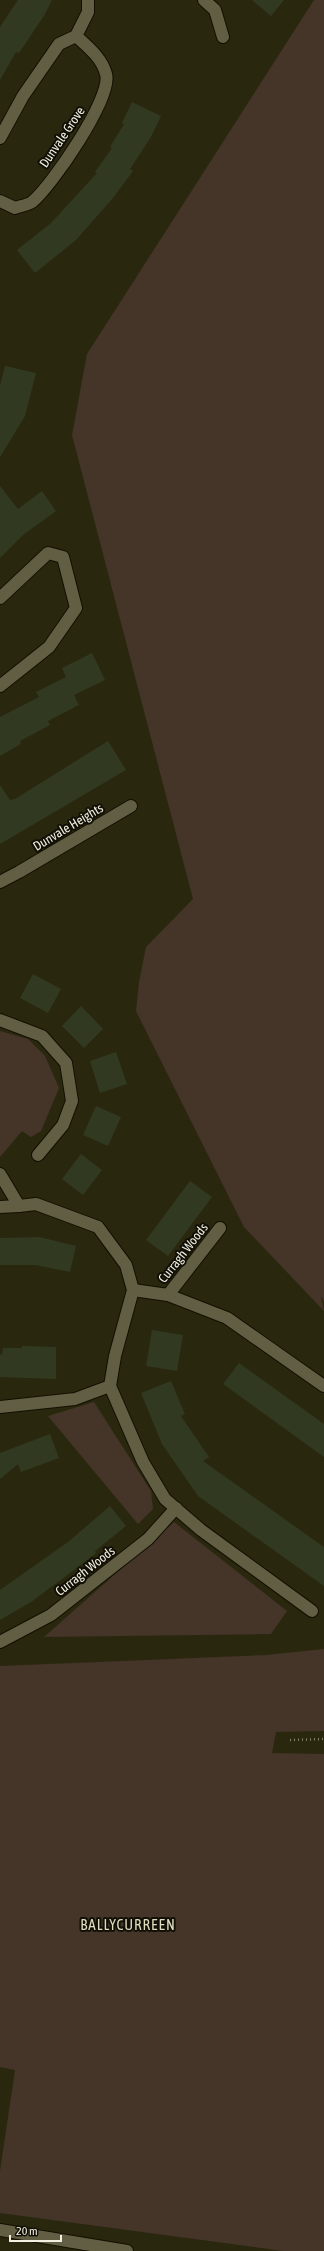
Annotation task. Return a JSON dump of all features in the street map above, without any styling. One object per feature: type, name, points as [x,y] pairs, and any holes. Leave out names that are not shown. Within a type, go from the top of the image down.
[{"type":"street","points":[[0,138],[23,96],[59,44],[76,36],[88,12],[88,0]]},
{"type":"street","points":[[204,0],[215,10],[223,37]]},
{"type":"street","name":"Dunvale Grove","points":[[0,201],[15,208],[32,202],[86,131],[104,96],[107,74],[98,56],[76,36]]},
{"type":"street","points":[[0,598],[48,553],[63,557],[76,608],[49,647],[0,686]]},
{"type":"street","name":"Dunvale Heights","points":[[0,882],[131,806]]},
{"type":"street","points":[[0,1020],[42,1036],[66,1063],[72,1101],[63,1125],[38,1155]]},
{"type":"street","points":[[0,1174],[19,1206]]},
{"type":"street","points":[[0,1208],[36,1204],[98,1227],[126,1265],[133,1290],[115,1356],[110,1386],[143,1462],[166,1499],[176,1508],[201,1530],[312,1611]]},
{"type":"street","name":"Curragh Woods","points":[[168,1295],[220,1228]]},
{"type":"street","name":"Curragh Woods","points":[[133,1290],[168,1295],[227,1318],[324,1386]]},
{"type":"street","points":[[0,1407],[75,1399],[110,1386]]},
{"type":"street","name":"Curragh Woods","points":[[0,1642],[57,1611],[148,1539],[176,1508]]},
{"type":"street","points":[[0,2230],[126,2251]]},
{"type":"path","points":[[290,1740],[324,1740]]},
{"type":"shaded area","points":[[314,0],[324,0],[324,1302],[321,1296],[324,1311],[244,1227],[136,1011],[139,982],[146,947],[193,899],[72,435],[87,354]]},
{"type":"shaded area","points":[[0,1031],[28,1039],[45,1056],[59,1088],[41,1131],[31,1137],[22,1131],[0,1157]]},
{"type":"shaded area","points":[[94,1402],[151,1491],[153,1509],[138,1524],[48,1416]]},
{"type":"shaded area","points":[[174,1522],[287,1611],[271,1634],[44,1637]]},
{"type":"shaded area","points":[[324,1649],[324,1731],[276,1732],[272,1753],[324,1754],[324,2251],[283,2251],[0,2213],[0,2171],[15,2070],[0,2067],[0,1666],[266,1655]]},
{"type":"building","points":[[18,0],[52,0],[45,14],[19,53],[16,52],[0,80],[0,27]]},
{"type":"building","points":[[252,0],[284,0],[271,16]]},
{"type":"building","points":[[132,102],[161,116],[151,137],[130,169],[133,171],[113,198],[76,240],[35,273],[17,250],[51,223],[97,173],[95,172],[112,148],[110,147],[124,124],[122,123]]},
{"type":"building","points":[[5,366],[36,373],[25,416],[0,457],[0,386]]},
{"type":"building","points":[[0,486],[18,509],[42,491],[56,511],[23,535],[0,558]]},
{"type":"building","points":[[92,653],[105,680],[74,695],[79,705],[48,721],[50,725],[20,741],[21,744],[0,756],[0,717],[39,697],[36,692],[66,677],[62,668]]},
{"type":"building","points":[[108,741],[126,770],[0,844],[0,785],[10,800],[15,799]]},
{"type":"building","points":[[33,974],[61,989],[48,1013],[20,998]]},
{"type":"building","points":[[81,1006],[103,1029],[84,1048],[62,1026]]},
{"type":"building","points":[[116,1052],[127,1084],[100,1093],[90,1061]]},
{"type":"building","points":[[96,1106],[121,1117],[108,1146],[83,1135]]},
{"type":"building","points":[[81,1154],[102,1170],[83,1195],[62,1179]]},
{"type":"building","points":[[190,1181],[212,1197],[168,1256],[146,1240]]},
{"type":"building","points":[[39,1237],[76,1246],[70,1272],[35,1265],[0,1265],[0,1238]]},
{"type":"building","points":[[152,1330],[183,1335],[177,1371],[146,1366]]},
{"type":"building","points":[[22,1346],[56,1347],[56,1379],[0,1377],[0,1354],[2,1355],[3,1348],[22,1348]]},
{"type":"building","points":[[239,1363],[324,1424],[324,1457],[223,1384]]},
{"type":"building","points":[[171,1381],[185,1414],[181,1416],[209,1457],[203,1461],[324,1547],[324,1586],[198,1496],[162,1444],[141,1393]]},
{"type":"building","points":[[50,1434],[59,1458],[21,1472],[18,1464],[0,1479],[0,1453]]},
{"type":"building","points":[[110,1506],[126,1526],[95,1551],[96,1553],[70,1573],[31,1602],[0,1620],[0,1590],[68,1542]]},
{"type":"district","name":"BALLYCURREEN","points":[[128,1924]]}]
